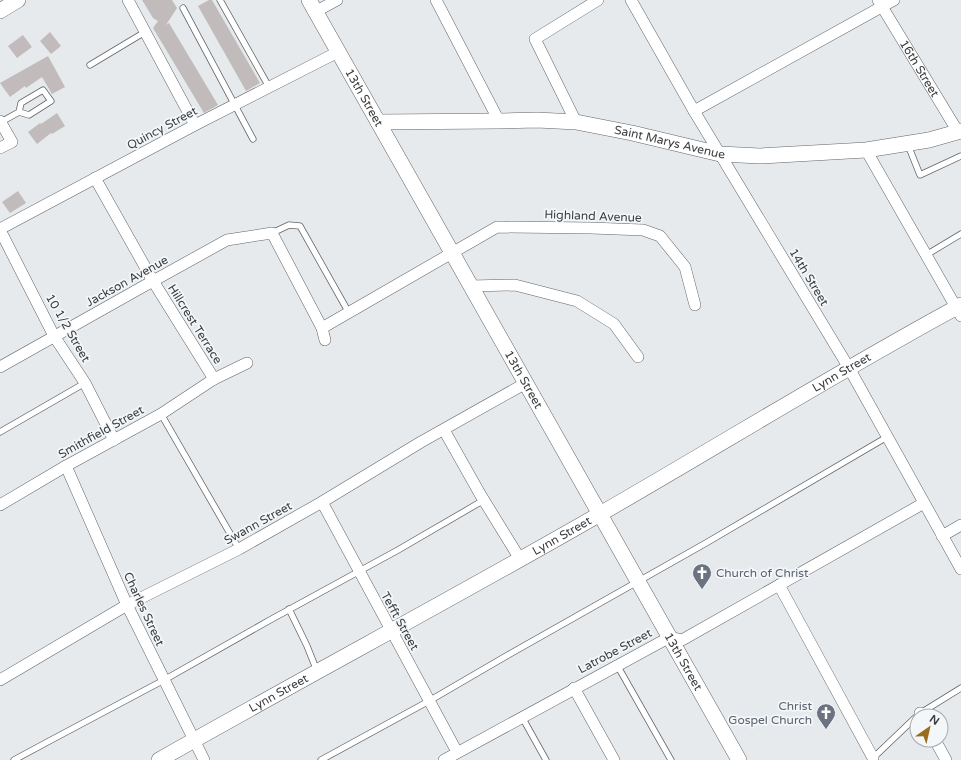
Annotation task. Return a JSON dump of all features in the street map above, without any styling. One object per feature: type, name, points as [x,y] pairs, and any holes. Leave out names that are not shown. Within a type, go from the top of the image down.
[{"type":"street","points":[[0,11],[18,0]]},
{"type":"street","points":[[128,0],[195,125]]},
{"type":"street","points":[[312,6],[337,0]]},
{"type":"street","points":[[436,0],[499,122]]},
{"type":"street","points":[[576,122],[535,39],[598,0]]},
{"type":"street","name":"14th Street","points":[[631,0],[694,111],[849,368],[961,569]]},
{"type":"street","points":[[694,111],[880,4],[894,0]]},
{"type":"street","name":"16th Street","points":[[880,4],[960,134]]},
{"type":"street","name":"13th Street","points":[[312,6],[739,760]]},
{"type":"street","name":"Quincy Street","points":[[0,230],[195,125],[338,52]]},
{"type":"street","name":"Saint Marys Avenue","points":[[378,122],[499,122],[536,120],[576,122],[632,133],[720,154],[760,156],[866,150],[960,134]]},
{"type":"street","points":[[0,122],[12,142],[0,148]]},
{"type":"street","points":[[866,150],[959,310]]},
{"type":"street","name":"Hillcrest Terrace","points":[[95,178],[152,281],[214,379]]},
{"type":"street","name":"Highland Avenue","points":[[322,328],[497,227],[643,230],[660,236],[684,267],[695,305]]},
{"type":"street","name":"10 1/2 Street","points":[[0,230],[54,336],[86,383],[114,440]]},
{"type":"street","points":[[272,233],[322,328],[325,340]]},
{"type":"street","name":"Jackson Avenue","points":[[0,367],[227,240],[272,233]]},
{"type":"street","points":[[471,286],[515,284],[577,301],[614,324],[638,357]]},
{"type":"street","name":"Lynn Street","points":[[159,760],[391,632],[600,514],[849,368],[959,310]]},
{"type":"street","name":"Smithfield Street","points":[[0,505],[66,466],[161,414],[214,379],[247,363]]},
{"type":"street","name":"Swann Street","points":[[0,679],[127,605],[238,549],[322,502],[444,430],[526,384]]},
{"type":"street","points":[[444,430],[520,559]]},
{"type":"street","name":"Charles Street","points":[[66,466],[127,605],[204,760]]},
{"type":"street","name":"Tefft Street","points":[[322,502],[457,752]]},
{"type":"street","name":"Latrobe Street","points":[[444,760],[670,636],[682,640],[924,503]]},
{"type":"street","points":[[942,536],[961,525]]},
{"type":"street","points":[[778,586],[871,759]]},
{"type":"street","points":[[574,688],[614,760]]},
{"type":"street","points":[[939,748],[946,760]]},
{"type":"lane","points":[[220,0],[269,87]]},
{"type":"lane","points":[[183,8],[234,106],[253,139]]},
{"type":"lane","points":[[90,64],[145,32]]},
{"type":"lane","points":[[0,122],[19,112],[28,115],[51,101],[43,90],[21,103],[19,112]]},
{"type":"lane","points":[[907,143],[920,175],[961,156]]},
{"type":"lane","points":[[272,233],[289,225],[300,226],[349,313]]},
{"type":"lane","points":[[926,255],[961,234]]},
{"type":"lane","points":[[0,432],[86,383]]},
{"type":"lane","points":[[161,414],[238,549]]},
{"type":"lane","points":[[321,760],[429,701],[887,437]]},
{"type":"lane","points":[[14,760],[164,680],[289,609],[398,550],[484,500]]},
{"type":"lane","points":[[289,609],[318,672]]},
{"type":"lane","points":[[617,665],[671,760]]},
{"type":"lane","points":[[930,708],[961,688]]},
{"type":"lane","points":[[522,717],[546,760]]},
{"type":"lane","points":[[871,759],[909,724]]},
{"type":"building","points":[[142,0],[172,0],[177,8],[166,25],[169,23],[218,105],[204,113],[153,28],[158,21],[153,18]]},
{"type":"building","points":[[212,0],[260,83],[246,91],[198,6]]},
{"type":"building","points":[[50,32],[61,46],[51,54],[40,41]]},
{"type":"building","points":[[23,35],[32,47],[17,58],[8,46]]},
{"type":"building","points":[[48,56],[65,87],[52,94],[42,77],[26,88],[25,86],[10,97],[0,83]]},
{"type":"building","points":[[57,113],[65,126],[52,134],[51,133],[37,144],[28,132]]},
{"type":"building","points":[[18,191],[26,203],[10,213],[2,202]]},
{"type":"place","name":"Church of Christ","points":[[702,590]]},
{"type":"place","name":"Christ Gospel Church","points":[[826,730]]}]
